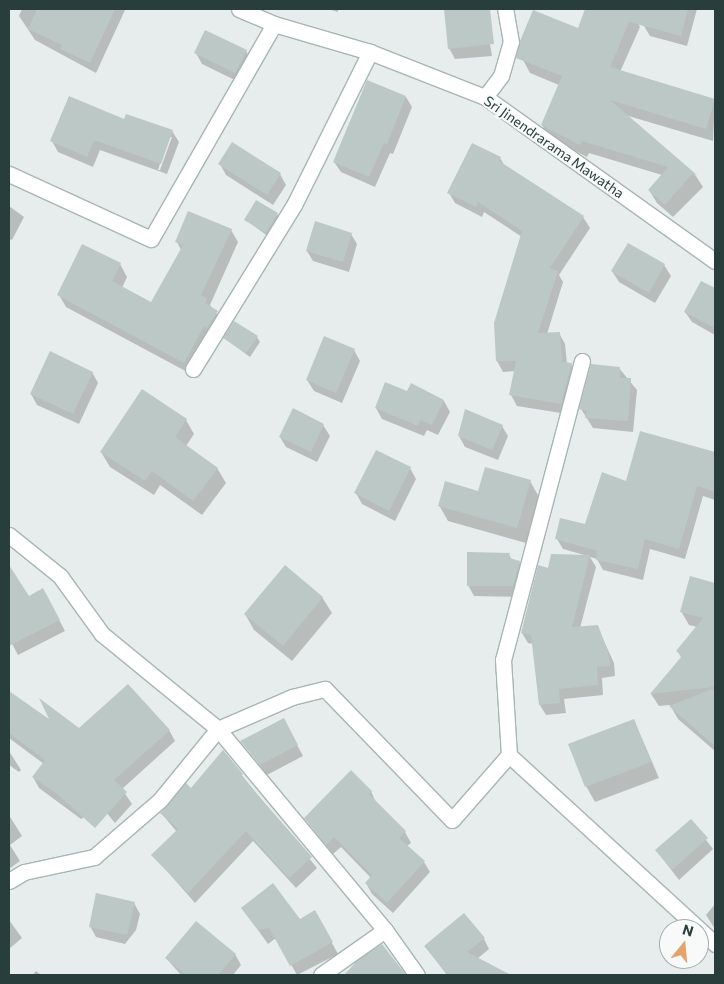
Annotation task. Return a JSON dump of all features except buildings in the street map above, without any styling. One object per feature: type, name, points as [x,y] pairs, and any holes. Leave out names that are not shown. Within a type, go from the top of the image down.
[{"type":"street","name":"Sri Jinendrarama Mawatha","points":[[239,9],[274,24],[370,52],[485,97],[715,261]]},
{"type":"street","points":[[485,97],[501,76],[511,42],[505,9]]},
{"type":"street","points":[[9,174],[152,239],[274,24]]},
{"type":"street","points":[[193,369],[294,205],[370,52]]},
{"type":"street","points":[[582,360],[503,660],[509,755],[715,944]]},
{"type":"street","points":[[9,535],[60,576],[102,634],[218,729],[385,930],[417,975]]},
{"type":"street","points":[[9,881],[24,872],[94,857],[160,800],[218,729],[292,697],[325,689],[452,820],[509,755]]},
{"type":"street","points":[[321,975],[385,930]]}]
